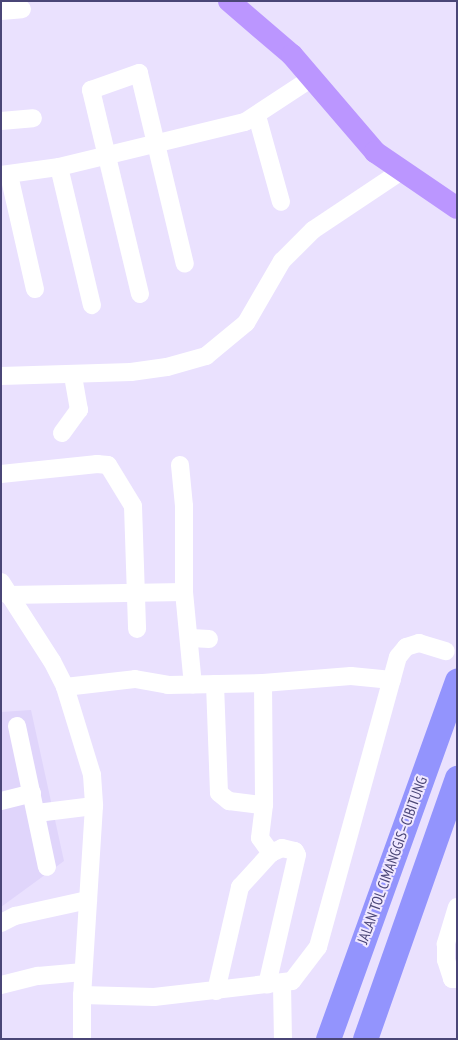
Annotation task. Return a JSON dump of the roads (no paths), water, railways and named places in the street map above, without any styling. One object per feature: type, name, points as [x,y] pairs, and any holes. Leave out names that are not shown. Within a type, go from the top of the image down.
[{"type":"highway","name":"JALAN TOL CIMANGGIS–CIBITUNG","points":[[328,1039],[457,680]]},
{"type":"highway","points":[[365,1039],[457,778]]},
{"type":"main road","points":[[229,1],[270,34],[312,78],[375,152],[457,208]]},
{"type":"street","points":[[1,11],[22,9]]},
{"type":"street","points":[[140,294],[108,155],[90,91],[138,73],[157,142],[185,264]]},
{"type":"street","points":[[35,289],[5,175],[59,167],[228,126],[257,116],[312,78]]},
{"type":"street","points":[[257,116],[281,202]]},
{"type":"street","points":[[1,121],[33,118]]},
{"type":"street","points":[[59,167],[92,305]]},
{"type":"street","points":[[1,376],[73,376],[167,367],[213,352],[246,323],[282,261],[296,247],[314,230],[403,170]]},
{"type":"street","points":[[62,433],[79,410],[73,376]]},
{"type":"street","points":[[1,474],[108,465],[133,506],[137,629]]},
{"type":"street","points":[[180,465],[184,506],[184,592],[191,638],[193,684]]},
{"type":"street","points":[[4,588],[135,593],[184,592]]},
{"type":"street","points":[[4,588],[32,629],[65,687],[85,747],[94,806],[83,972],[82,1039]]},
{"type":"street","points":[[191,638],[209,639]]},
{"type":"street","points":[[82,995],[154,997],[275,985],[292,981],[318,947],[398,657],[406,647],[428,643],[446,651]]},
{"type":"street","points":[[65,687],[136,679],[193,684],[263,683],[351,676],[392,680]]},
{"type":"street","points":[[263,683],[264,805],[260,838],[271,853]]},
{"type":"street","points":[[215,684],[219,793],[229,801],[264,805]]},
{"type":"street","points":[[17,726],[47,867]]},
{"type":"street","points":[[1,801],[32,794]]},
{"type":"street","points":[[37,813],[94,806]]},
{"type":"street","points":[[216,991],[240,887],[271,853],[282,848],[295,851],[297,855],[275,985],[283,1039]]},
{"type":"street","points":[[1,923],[15,916],[88,900]]},
{"type":"street","points":[[457,907],[446,944],[446,960],[452,979],[457,979]]},
{"type":"street","points":[[1,985],[38,976],[83,972]]}]
